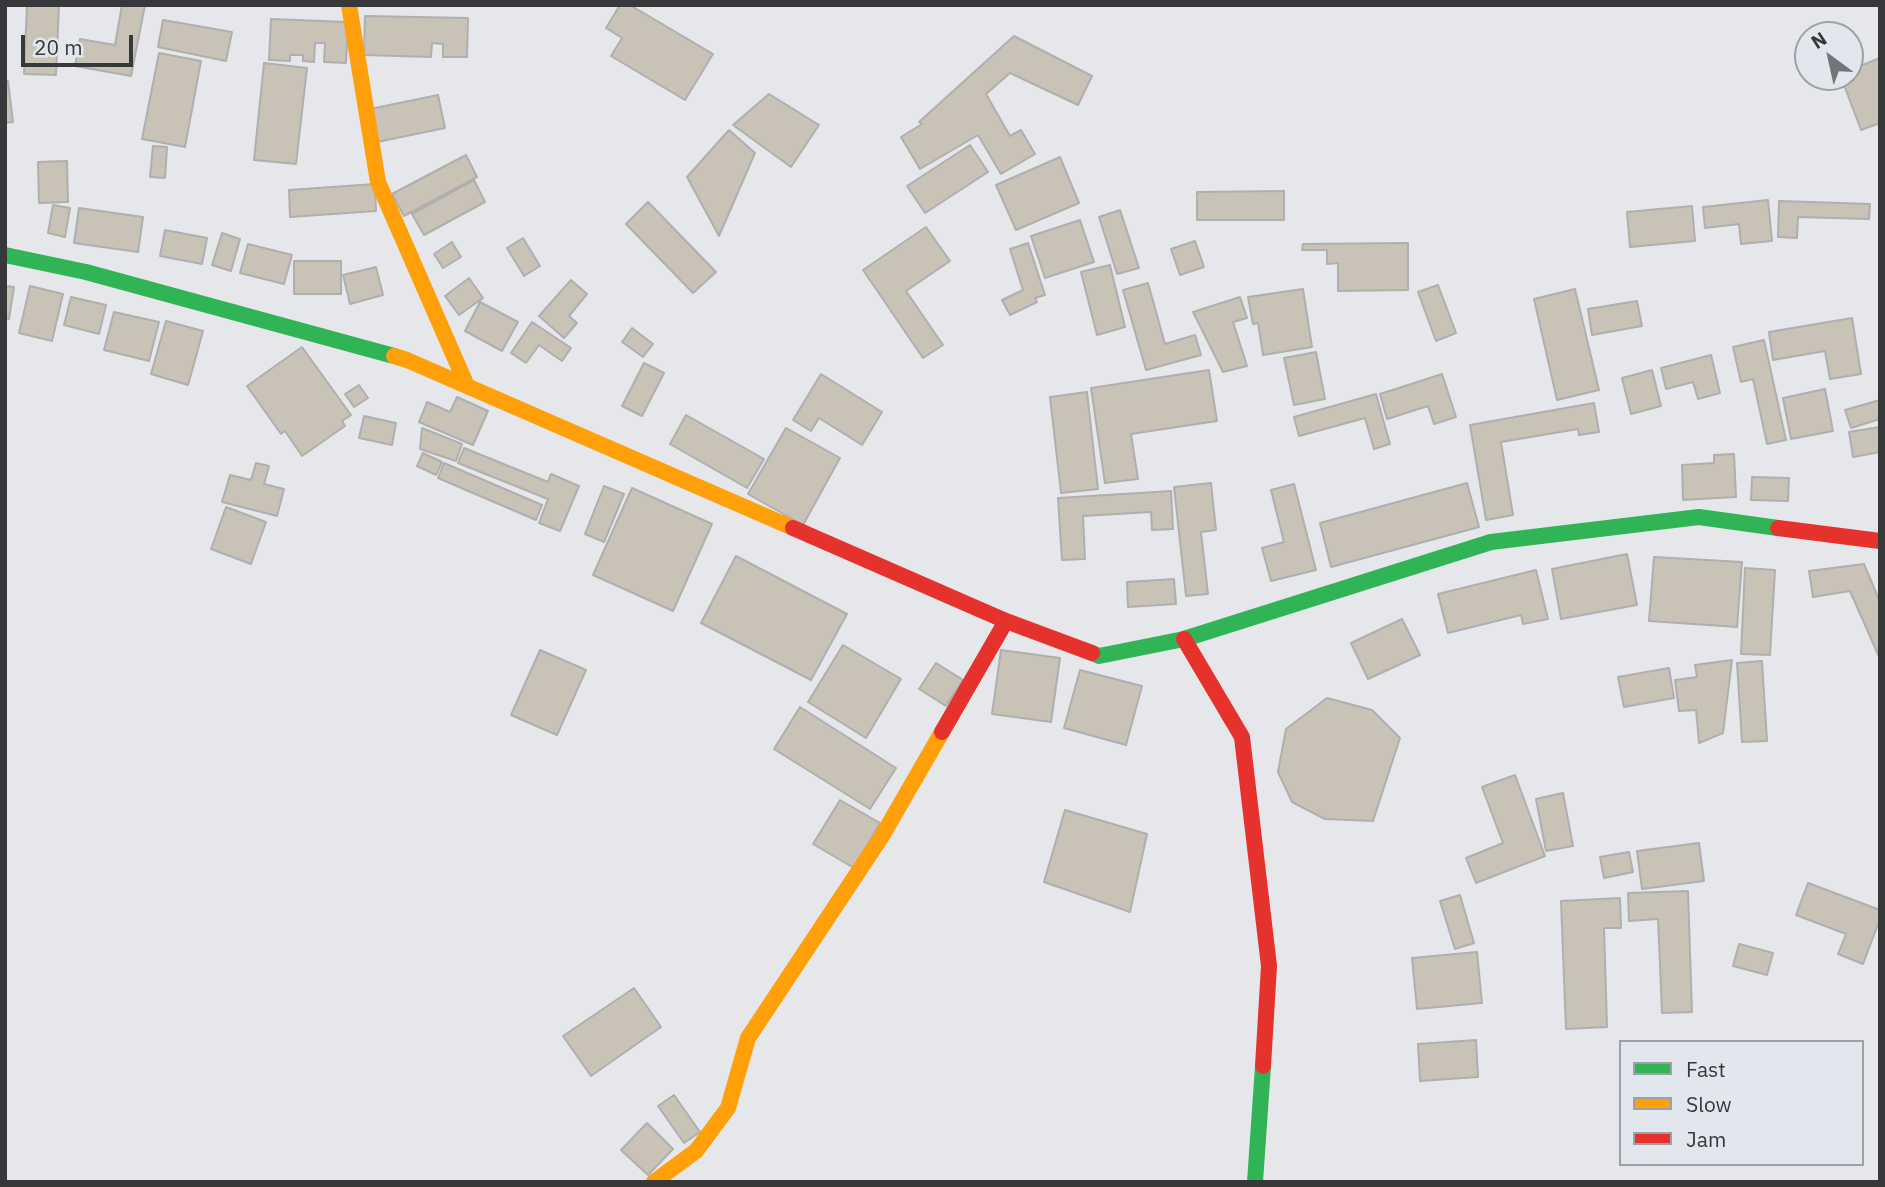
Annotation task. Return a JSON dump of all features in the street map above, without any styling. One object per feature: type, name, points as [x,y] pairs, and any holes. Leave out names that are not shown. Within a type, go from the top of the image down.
[{"type":"street","points":[[349,5],[378,182],[467,386]]},
{"type":"street","points":[[5,255],[86,272],[407,360],[1006,621],[1099,656],[1184,639],[1491,542],[1699,517],[1880,541]]},
{"type":"street","points":[[654,1182],[696,1151],[728,1108],[748,1038],[882,836],[1006,621]]},
{"type":"street","points":[[1184,639],[1242,737],[1269,966],[1255,1182]]},
{"type":"building","points":[[27,5],[59,5],[56,75],[24,74]]},
{"type":"building","points":[[122,5],[145,5],[131,76],[75,66],[80,39],[115,45]]},
{"type":"building","points":[[620,5],[630,5],[713,54],[685,100],[611,56],[622,38],[606,28]]},
{"type":"building","points":[[365,16],[468,18],[467,57],[443,57],[443,44],[432,43],[431,57],[364,55]]},
{"type":"building","points":[[271,19],[348,22],[346,63],[324,62],[325,43],[315,43],[314,62],[303,61],[303,55],[290,55],[290,61],[269,60]]},
{"type":"building","points":[[163,20],[232,32],[226,61],[158,47]]},
{"type":"building","points":[[1014,36],[1092,76],[1078,105],[1010,73],[986,94],[1010,136],[1021,130],[1035,154],[1001,174],[978,135],[920,169],[901,137],[922,124],[919,122]]},
{"type":"building","points":[[159,53],[201,61],[185,147],[142,139]]},
{"type":"building","points":[[1880,58],[1880,123],[1861,130],[1846,91],[1864,91],[1864,64]]},
{"type":"building","points":[[264,63],[307,68],[296,164],[254,160]]},
{"type":"building","points":[[5,81],[8,81],[13,122],[5,123]]},
{"type":"building","points":[[769,94],[819,125],[791,167],[733,125]]},
{"type":"building","points":[[438,95],[445,128],[377,142],[370,109]]},
{"type":"building","points":[[729,130],[755,153],[719,236],[687,177]]},
{"type":"building","points":[[970,145],[988,172],[925,213],[907,186]]},
{"type":"building","points":[[153,146],[167,147],[165,178],[150,177]]},
{"type":"building","points":[[466,155],[477,177],[404,216],[392,194]]},
{"type":"building","points":[[1060,157],[1079,203],[1016,230],[996,185]]},
{"type":"building","points":[[67,161],[68,202],[39,203],[38,162]]},
{"type":"building","points":[[474,180],[485,202],[424,235],[412,214]]},
{"type":"building","points":[[375,184],[376,211],[290,217],[289,190]]},
{"type":"building","points":[[1284,191],[1284,220],[1197,220],[1197,192]]},
{"type":"building","points":[[1768,200],[1772,241],[1741,244],[1739,224],[1705,228],[1703,207]]},
{"type":"building","points":[[1779,201],[1870,204],[1869,219],[1798,217],[1797,238],[1778,237]]},
{"type":"building","points":[[648,202],[716,272],[693,293],[626,224]]},
{"type":"building","points":[[53,205],[70,208],[65,237],[48,233]]},
{"type":"building","points":[[1692,206],[1695,241],[1630,247],[1627,212]]},
{"type":"building","points":[[79,208],[143,217],[138,252],[74,243]]},
{"type":"building","points":[[1120,210],[1139,268],[1117,274],[1099,217]]},
{"type":"building","points":[[1080,220],[1094,262],[1045,278],[1031,236]]},
{"type":"building","points":[[926,227],[950,261],[906,291],[943,345],[923,358],[863,270]]},
{"type":"building","points":[[165,230],[207,238],[202,264],[160,256]]},
{"type":"building","points":[[222,233],[240,239],[231,271],[212,265]]},
{"type":"building","points":[[523,238],[540,266],[524,276],[507,248]]},
{"type":"building","points":[[1195,241],[1204,267],[1180,275],[1171,249]]},
{"type":"building","points":[[452,242],[461,257],[443,268],[434,254]]},
{"type":"building","points":[[1028,243],[1045,295],[1035,298],[1037,302],[1010,315],[1002,300],[1023,290],[1010,249]]},
{"type":"building","points":[[1408,243],[1408,290],[1338,291],[1338,263],[1327,264],[1327,250],[1302,250],[1303,244]]},
{"type":"building","points":[[248,244],[292,255],[284,284],[240,273]]},
{"type":"building","points":[[294,261],[341,261],[341,294],[294,294]]},
{"type":"building","points":[[1110,265],[1125,327],[1097,335],[1081,272]]},
{"type":"building","points":[[376,267],[383,295],[350,304],[343,275]]},
{"type":"building","points":[[469,278],[483,298],[459,315],[445,296]]},
{"type":"building","points":[[571,280],[587,294],[569,316],[577,323],[564,338],[539,316]]},
{"type":"building","points":[[1148,283],[1165,344],[1195,335],[1201,355],[1146,370],[1123,290]]},
{"type":"building","points":[[1438,285],[1456,333],[1436,341],[1418,292]]},
{"type":"building","points":[[5,286],[14,287],[9,319],[5,318]]},
{"type":"building","points":[[30,286],[63,294],[52,341],[19,333]]},
{"type":"building","points":[[1303,289],[1312,347],[1263,355],[1258,323],[1253,324],[1248,297]]},
{"type":"building","points":[[1575,289],[1599,390],[1557,400],[1534,299]]},
{"type":"building","points":[[71,297],[106,305],[99,334],[64,325]]},
{"type":"building","points":[[1240,297],[1247,318],[1233,322],[1247,366],[1223,372],[1193,312]]},
{"type":"building","points":[[1637,301],[1642,326],[1592,335],[1588,309]]},
{"type":"building","points":[[480,302],[518,322],[502,351],[465,331]]},
{"type":"building","points":[[114,312],[159,322],[149,361],[104,350]]},
{"type":"building","points":[[1852,318],[1861,374],[1830,379],[1825,351],[1773,360],[1769,332]]},
{"type":"building","points":[[166,321],[203,331],[188,385],[151,374]]},
{"type":"building","points":[[532,322],[571,348],[562,361],[539,345],[526,363],[511,353]]},
{"type":"building","points":[[632,328],[653,344],[643,357],[622,342]]},
{"type":"building","points":[[1764,340],[1786,440],[1767,444],[1753,379],[1741,382],[1733,347]]},
{"type":"building","points":[[302,347],[351,415],[342,421],[345,426],[302,456],[285,431],[281,434],[247,386]]},
{"type":"building","points":[[1316,352],[1325,399],[1294,405],[1284,358]]},
{"type":"building","points":[[1711,355],[1720,393],[1698,399],[1693,382],[1666,389],[1661,368]]},
{"type":"building","points":[[644,363],[664,373],[642,416],[622,406]]},
{"type":"building","points":[[1209,370],[1217,421],[1131,434],[1138,479],[1105,483],[1091,388]]},
{"type":"building","points":[[1652,370],[1661,406],[1631,414],[1622,378]]},
{"type":"building","points":[[821,374],[882,412],[862,445],[819,418],[811,431],[793,420]]},
{"type":"building","points":[[1442,374],[1456,417],[1434,424],[1428,406],[1387,419],[1380,394]]},
{"type":"building","points":[[359,385],[368,398],[354,407],[345,394]]},
{"type":"building","points":[[1825,389],[1833,431],[1791,439],[1783,398]]},
{"type":"building","points":[[1087,392],[1098,489],[1061,493],[1050,397]]},
{"type":"building","points":[[1376,394],[1390,444],[1374,449],[1365,418],[1299,436],[1294,417]]},
{"type":"building","points":[[457,397],[488,411],[473,445],[419,422],[427,402],[450,412]]},
{"type":"building","points":[[1880,400],[1880,419],[1851,428],[1845,410]]},
{"type":"building","points":[[1594,403],[1599,432],[1579,435],[1578,429],[1501,442],[1513,515],[1486,520],[1470,425]]},
{"type":"building","points":[[686,415],[764,459],[747,488],[670,444]]},
{"type":"building","points":[[364,416],[396,423],[392,445],[359,438]]},
{"type":"building","points":[[1880,427],[1880,452],[1853,457],[1849,432]]},
{"type":"building","points":[[422,428],[462,444],[456,461],[420,449]]},
{"type":"building","points":[[786,428],[840,458],[803,525],[748,494]]},
{"type":"building","points":[[464,448],[548,482],[551,474],[579,486],[560,531],[539,523],[548,499],[458,463]]},
{"type":"building","points":[[423,453],[442,462],[436,475],[417,466]]},
{"type":"building","points":[[1734,454],[1736,497],[1683,500],[1682,465],[1714,463],[1714,455]]},
{"type":"building","points":[[256,463],[269,466],[264,484],[284,489],[277,516],[222,502],[230,475],[251,480]]},
{"type":"building","points":[[444,463],[542,505],[536,520],[438,478]]},
{"type":"building","points":[[1752,477],[1789,478],[1788,501],[1751,500]]},
{"type":"building","points":[[1211,483],[1216,530],[1201,532],[1208,594],[1186,596],[1174,487]]},
{"type":"building","points":[[1467,483],[1479,527],[1331,567],[1320,523]]},
{"type":"building","points":[[1294,484],[1316,570],[1271,581],[1262,548],[1284,542],[1271,490]]},
{"type":"building","points":[[604,486],[624,494],[604,542],[585,534]]},
{"type":"building","points":[[632,488],[712,524],[673,611],[593,575]]},
{"type":"building","points":[[1171,491],[1173,529],[1152,530],[1151,512],[1083,516],[1085,559],[1062,560],[1058,498]]},
{"type":"building","points":[[226,507],[266,522],[251,564],[211,549]]},
{"type":"building","points":[[1627,554],[1637,605],[1561,619],[1552,569]]},
{"type":"building","points":[[736,556],[847,614],[811,680],[701,623]]},
{"type":"building","points":[[1654,557],[1742,562],[1737,627],[1649,621]]},
{"type":"building","points":[[1864,564],[1880,602],[1880,659],[1850,591],[1813,597],[1809,571]]},
{"type":"building","points":[[1745,568],[1775,570],[1770,655],[1741,654]]},
{"type":"building","points":[[1536,570],[1548,619],[1523,624],[1521,615],[1448,633],[1438,594]]},
{"type":"building","points":[[1174,579],[1176,604],[1128,607],[1127,582]]},
{"type":"building","points":[[1402,619],[1420,655],[1368,679],[1351,643]]},
{"type":"building","points":[[843,645],[901,679],[866,738],[808,702]]},
{"type":"building","points":[[540,650],[586,670],[557,735],[511,715]]},
{"type":"building","points":[[1001,650],[1060,658],[1051,722],[992,714]]},
{"type":"building","points":[[1732,660],[1723,733],[1699,743],[1696,710],[1679,711],[1675,680],[1697,677],[1695,665]]},
{"type":"building","points":[[1762,661],[1767,741],[1742,742],[1737,663]]},
{"type":"building","points":[[936,663],[963,680],[946,706],[919,689]]},
{"type":"building","points":[[1669,668],[1674,698],[1624,707],[1618,677]]},
{"type":"building","points":[[1080,670],[1142,686],[1126,745],[1064,728]]},
{"type":"building","points":[[1327,698],[1372,710],[1400,738],[1373,821],[1325,819],[1292,802],[1278,772],[1286,729]]},
{"type":"building","points":[[800,707],[896,768],[870,809],[774,749]]},
{"type":"building","points":[[1515,775],[1545,856],[1476,883],[1466,858],[1503,843],[1482,787]]},
{"type":"building","points":[[1563,793],[1573,846],[1546,851],[1536,799]]},
{"type":"building","points":[[840,800],[880,823],[854,868],[813,844]]},
{"type":"building","points":[[1065,810],[1147,834],[1130,912],[1044,882]]},
{"type":"building","points":[[1699,843],[1704,881],[1642,889],[1637,851]]},
{"type":"building","points":[[1629,852],[1633,872],[1604,878],[1600,857]]},
{"type":"building","points":[[1808,883],[1880,910],[1880,919],[1863,964],[1838,954],[1846,934],[1796,915]]},
{"type":"building","points":[[1688,891],[1692,1012],[1662,1013],[1658,919],[1629,921],[1628,893]]},
{"type":"building","points":[[1460,895],[1474,943],[1455,949],[1440,901]]},
{"type":"building","points":[[1620,898],[1621,928],[1604,928],[1607,1027],[1566,1029],[1561,901]]},
{"type":"building","points":[[1739,944],[1773,953],[1767,975],[1733,966]]},
{"type":"building","points":[[1477,952],[1482,1003],[1417,1009],[1412,958]]},
{"type":"building","points":[[634,988],[661,1027],[591,1076],[563,1036]]},
{"type":"building","points":[[1476,1040],[1478,1077],[1420,1081],[1418,1044]]},
{"type":"building","points":[[674,1095],[700,1132],[684,1143],[658,1106]]},
{"type":"building","points":[[647,1123],[673,1149],[648,1175],[621,1150]]},
{"type":"traffic: fast","points":[[5,255],[86,272],[394,356]]},
{"type":"traffic: fast","points":[[1092,653],[1099,656],[1184,639],[1491,542],[1699,517],[1778,528]]},
{"type":"traffic: fast","points":[[1255,1182],[1263,1066]]},
{"type":"traffic: slow","points":[[349,5],[378,182],[467,386]]},
{"type":"traffic: slow","points":[[394,356],[793,528]]},
{"type":"traffic: slow","points":[[654,1182],[696,1151],[728,1108],[748,1038],[882,836],[942,732]]},
{"type":"traffic: jam","points":[[793,528],[1006,621],[1092,653]]},
{"type":"traffic: jam","points":[[1778,528],[1880,541]]},
{"type":"traffic: jam","points":[[942,732],[1006,621]]},
{"type":"traffic: jam","points":[[1184,639],[1242,737],[1269,966],[1263,1066]]}]
